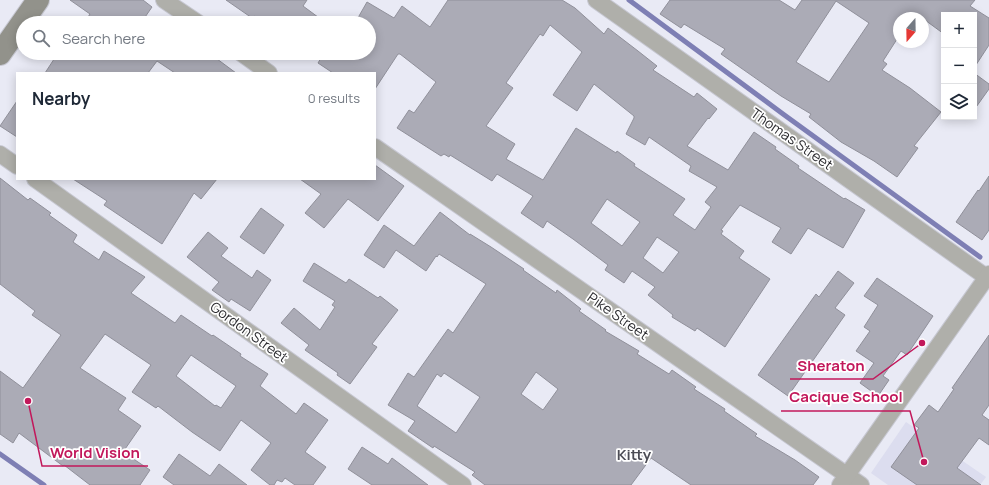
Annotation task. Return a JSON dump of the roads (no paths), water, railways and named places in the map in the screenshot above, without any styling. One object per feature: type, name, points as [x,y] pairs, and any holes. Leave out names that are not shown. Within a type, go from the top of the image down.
[{"type":"street","points":[[27,16],[38,0]]},
{"type":"street","points":[[164,0],[188,16]]},
{"type":"street","name":"Thomas Street","points":[[596,0],[988,277]]},
{"type":"street","points":[[0,54],[16,31]]},
{"type":"street","points":[[251,60],[268,72]]},
{"type":"street","name":"Pike Street","points":[[376,148],[844,480],[861,485]]},
{"type":"street","points":[[0,154],[16,165]]},
{"type":"street","name":"Gordon Street","points":[[36,180],[463,485]]},
{"type":"street","points":[[844,480],[988,277]]},
{"type":"waterway","points":[[629,0],[980,257]]},
{"type":"waterway","points":[[0,454],[44,485]]},
{"type":"place","name":"Sheraton","points":[[922,343]]},
{"type":"place","name":"World Vision","points":[[28,401]]},
{"type":"place","name":"Cacique School","points":[[924,462]]},
{"type":"district","name":"Kitty","points":[[634,455]]}]
